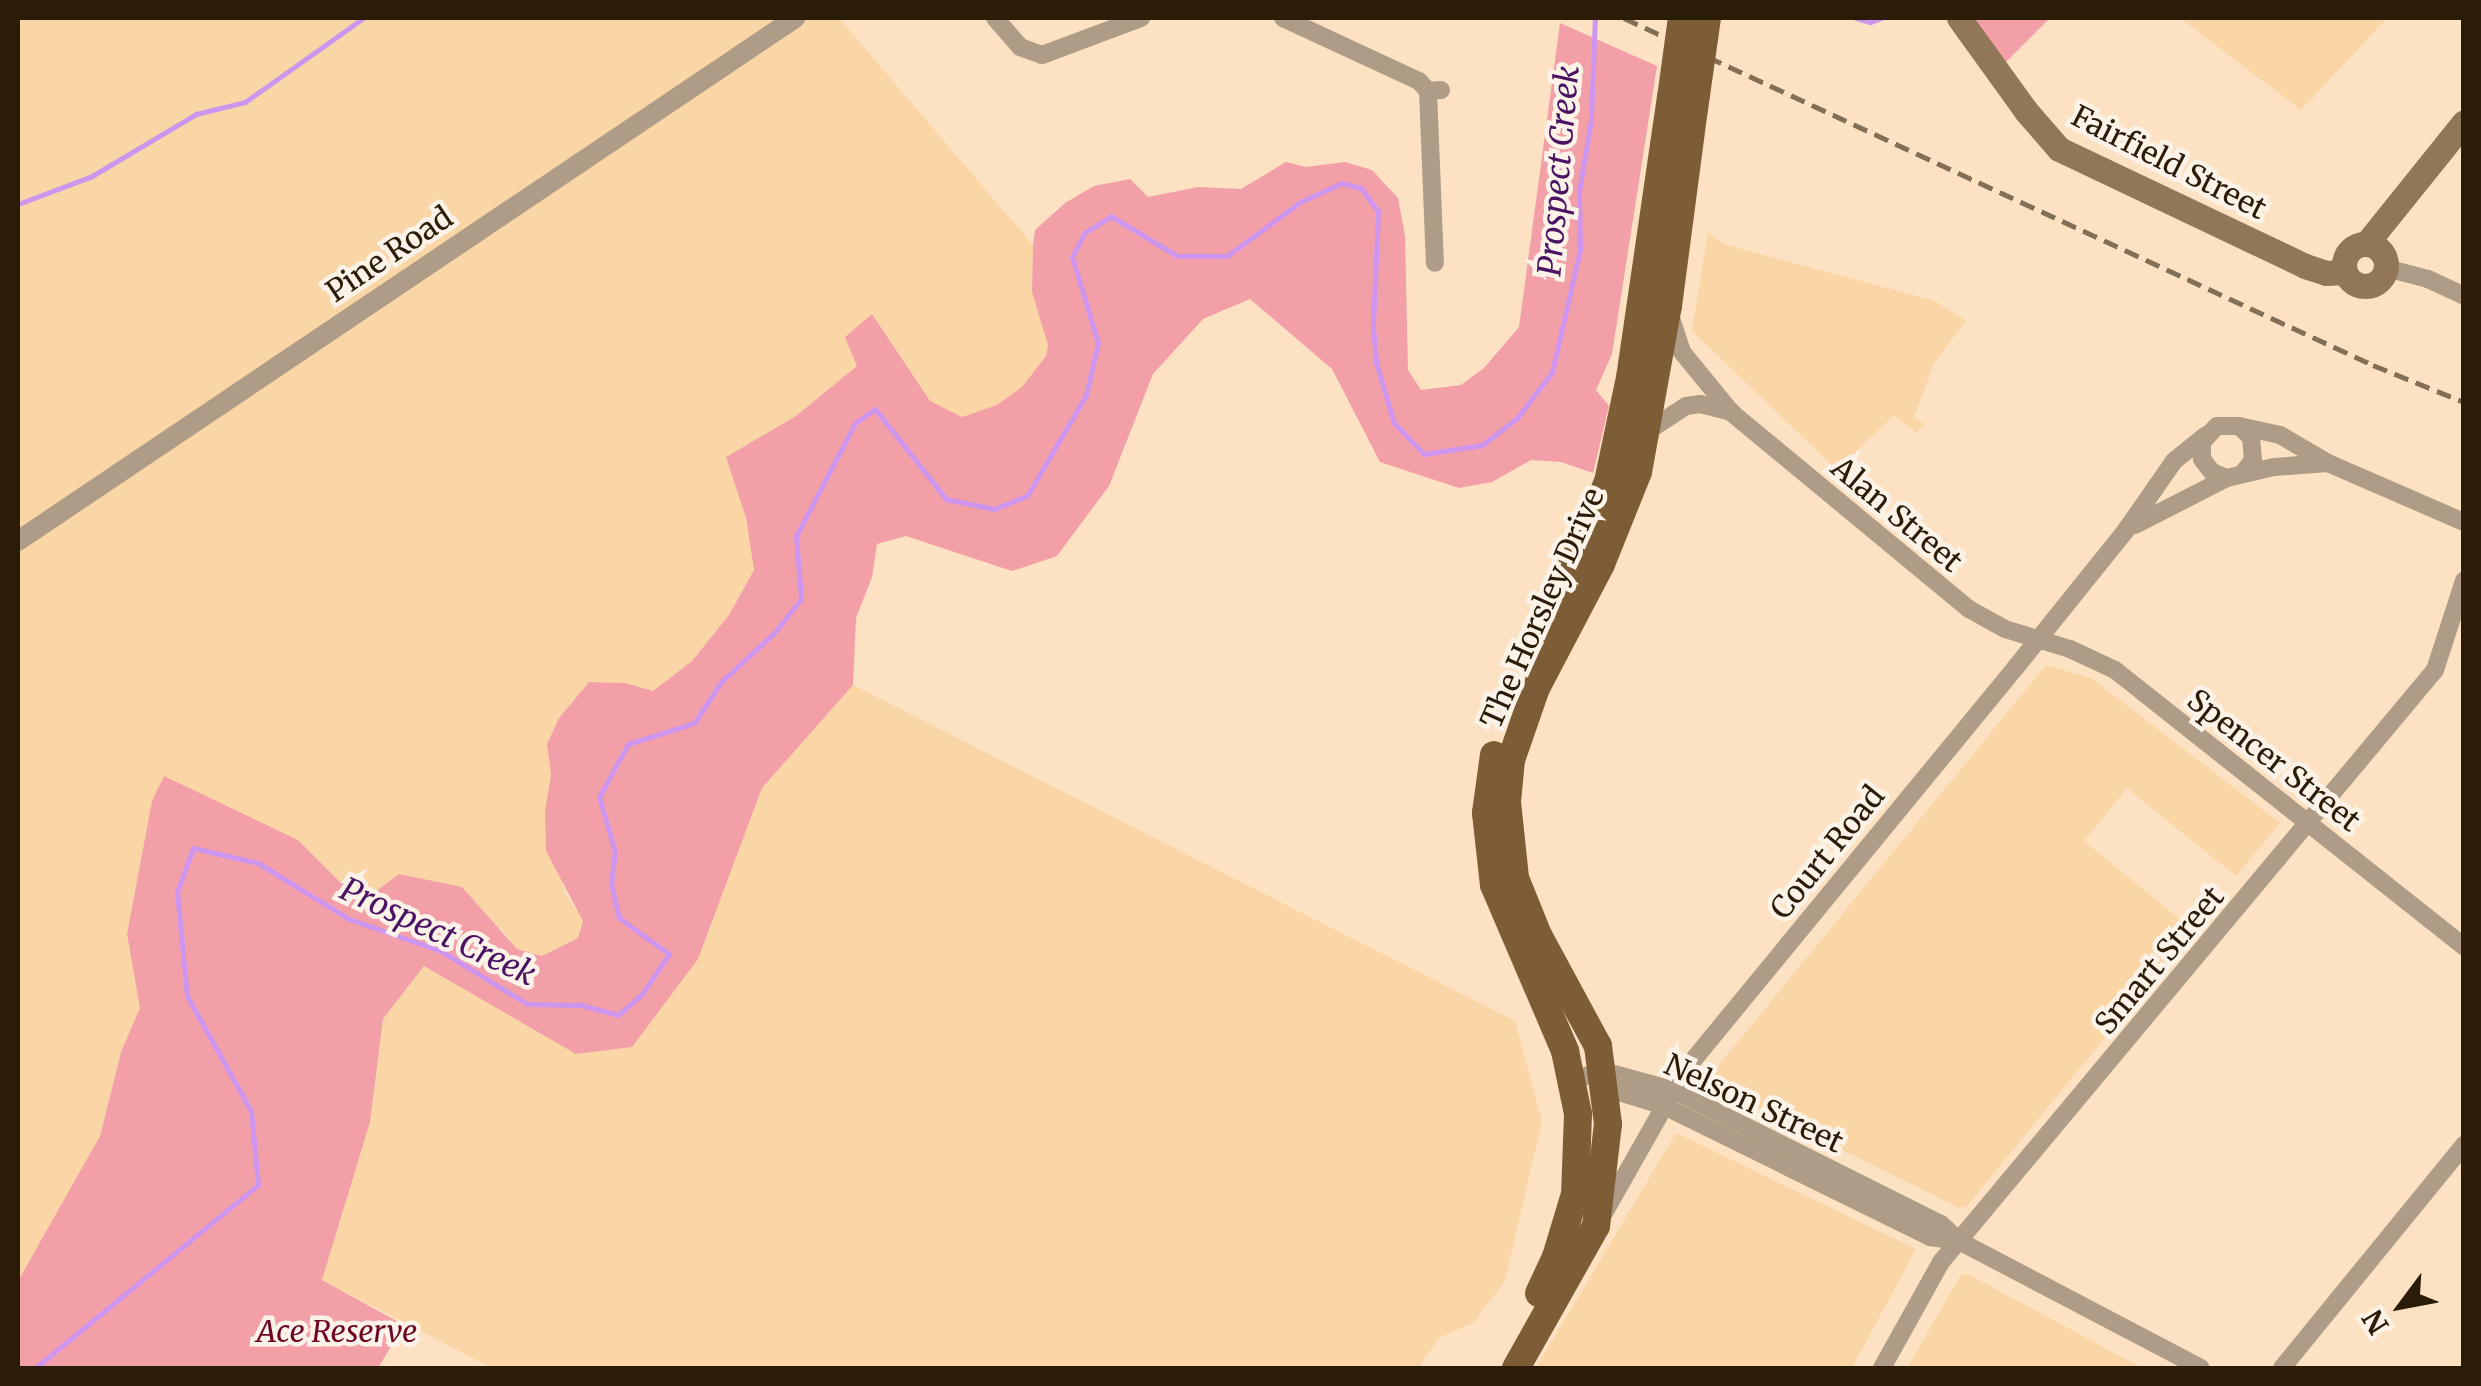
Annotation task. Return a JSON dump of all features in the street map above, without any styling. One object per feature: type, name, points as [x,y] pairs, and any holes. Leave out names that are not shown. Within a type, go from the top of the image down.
[{"type":"main road","points":[[1682,18],[1683,103]]},
{"type":"main road","name":"The Horsley Drive","points":[[1497,1368],[1540,1290],[1569,1221],[1579,1165],[1578,1114],[1572,1080],[1541,991],[1494,885],[1486,813],[1490,773],[1508,708],[1576,563],[1608,482],[1683,103],[1707,18]]},
{"type":"main road","name":"Fairfield Street","points":[[1959,18],[2059,149],[2306,266],[2326,273],[2345,272]]},
{"type":"main road","name":"The Horsley Drive","points":[[1516,1368],[1596,1226],[1606,1166],[1605,1079],[1592,1032],[1524,907],[1509,846],[1510,760],[1522,722],[1624,511],[1645,433],[1668,306],[1683,103]]},
{"type":"main road","points":[[2366,244],[2382,252],[2386,268],[2380,281],[2367,286],[2353,283],[2345,272],[2348,252],[2366,244],[2464,122]]},
{"type":"street","name":"Pine Road","points":[[18,541],[795,18]]},
{"type":"street","points":[[995,18],[1020,46],[1042,55],[1140,18]]},
{"type":"street","points":[[1283,18],[1434,90],[1436,264]]},
{"type":"street","points":[[2386,268],[2428,279],[2464,296]]},
{"type":"street","name":"Alan Street","points":[[1668,306],[1682,352],[1732,412],[1969,609],[1992,624],[2038,640]]},
{"type":"street","points":[[1645,433],[1686,406],[1700,404],[1732,412]]},
{"type":"street","points":[[2240,426],[2251,437],[2255,453],[2235,475],[2212,472],[2202,459],[2206,435],[2224,424],[2240,426],[2280,435],[2328,463],[2464,522]]},
{"type":"street","name":"Court Road","points":[[1596,1226],[1669,1098],[1790,938],[2038,640],[2126,530],[2174,461],[2206,435]]},
{"type":"street","name":"Court Road","points":[[2126,530],[2235,475],[2328,463]]},
{"type":"street","name":"Smart Street","points":[[1882,1368],[1941,1262],[2435,670],[2464,581]]},
{"type":"street","name":"Spencer Street","points":[[2038,640],[2115,670],[2464,947]]},
{"type":"street","points":[[1572,1080],[1605,1079]]},
{"type":"street","name":"Nelson Street","points":[[1605,1079],[1669,1098],[1930,1237],[1959,1241],[2201,1368]]},
{"type":"street","points":[[2282,1368],[2464,1145]]},
{"type":"shaded area","points":[[18,18],[839,18],[1033,245],[1032,292],[1048,345],[1047,356],[1022,387],[997,405],[962,417],[930,402],[873,315],[857,366],[796,416],[726,457],[746,518],[754,570],[729,615],[692,661],[653,691],[625,683],[589,682],[559,718],[547,743],[551,775],[545,811],[565,893],[584,921],[578,938],[542,956],[517,949],[501,928],[371,895],[339,881],[298,840],[152,801],[127,934],[140,1008],[121,1052],[100,1136],[18,1281]]},
{"type":"shaded area","points":[[2180,18],[2387,18],[2301,110]]},
{"type":"shaded area","points":[[1708,232],[1723,244],[1935,301],[1966,321],[1934,363],[1914,417],[1924,424],[1916,433],[1894,415],[1837,470],[1692,331]]},
{"type":"shaded area","points":[[2046,665],[2091,678],[2280,823],[2236,876],[2127,788],[2084,841],[2193,930],[1967,1206],[1959,1208],[1712,1085],[1710,1076]]},
{"type":"shaded area","points":[[853,685],[1515,1021],[1542,1121],[1505,1281],[1473,1323],[1440,1337],[1418,1368],[492,1368],[322,1280],[370,1122],[383,1019],[425,965],[576,1054],[698,959],[762,788]]},
{"type":"shaded area","points":[[1676,1133],[1916,1249],[1852,1368],[1536,1368]]},
{"type":"shaded area","points":[[1968,1274],[2142,1368],[1907,1368],[1960,1276]]},
{"type":"green space","points":[[1967,18],[2050,18],[2001,67]]},
{"type":"green space","name":"Ace Reserve","points":[[1560,23],[1657,66],[1612,354],[1596,390],[1609,406],[1593,473],[1561,462],[1531,460],[1492,482],[1459,488],[1380,462],[1332,369],[1250,299],[1203,319],[1153,374],[1109,486],[1057,556],[1012,571],[906,536],[877,544],[872,577],[856,618],[853,685],[762,788],[698,959],[632,1047],[576,1054],[424,966],[383,1019],[370,1122],[322,1280],[404,1325],[378,1368],[18,1368],[18,1281],[100,1136],[121,1052],[140,1008],[127,934],[152,801],[164,776],[298,840],[339,881],[371,895],[399,874],[462,887],[517,949],[542,956],[578,938],[583,921],[546,851],[545,811],[551,775],[547,744],[559,718],[589,682],[625,683],[653,691],[692,661],[729,615],[754,570],[746,518],[726,457],[796,416],[857,366],[845,337],[872,314],[930,401],[962,417],[997,405],[1022,387],[1046,356],[1048,345],[1032,292],[1033,245],[1035,230],[1065,203],[1094,186],[1130,179],[1148,197],[1198,187],[1241,189],[1286,162],[1306,167],[1345,162],[1372,170],[1398,198],[1405,236],[1408,370],[1421,390],[1461,385],[1484,368],[1519,327]]},
{"type":"waterway","points":[[18,204],[92,176],[196,114],[245,102],[363,18]]},
{"type":"waterway","name":"Prospect Creek","points":[[35,1368],[258,1185],[251,1111],[187,996],[177,892],[193,848],[258,863],[349,919],[441,951],[527,1004],[581,1005],[618,1015],[642,994],[669,954],[619,918],[611,883],[615,852],[599,797],[628,744],[694,723],[721,682],[775,632],[801,599],[796,536],[855,423],[875,409],[946,499],[994,509],[1027,496],[1086,395],[1098,343],[1072,257],[1084,233],[1111,216],[1177,256],[1227,256],[1300,202],[1342,183],[1361,188],[1378,211],[1373,327],[1376,363],[1394,423],[1424,454],[1482,445],[1517,418],[1552,372],[1580,250],[1579,191],[1591,120],[1595,18]]},
{"type":"waterway","name":"Prospect Creek","points":[[1856,18],[1870,22],[1881,18]]},
{"type":"railway","points":[[1624,18],[2373,365],[2464,402]]}]
